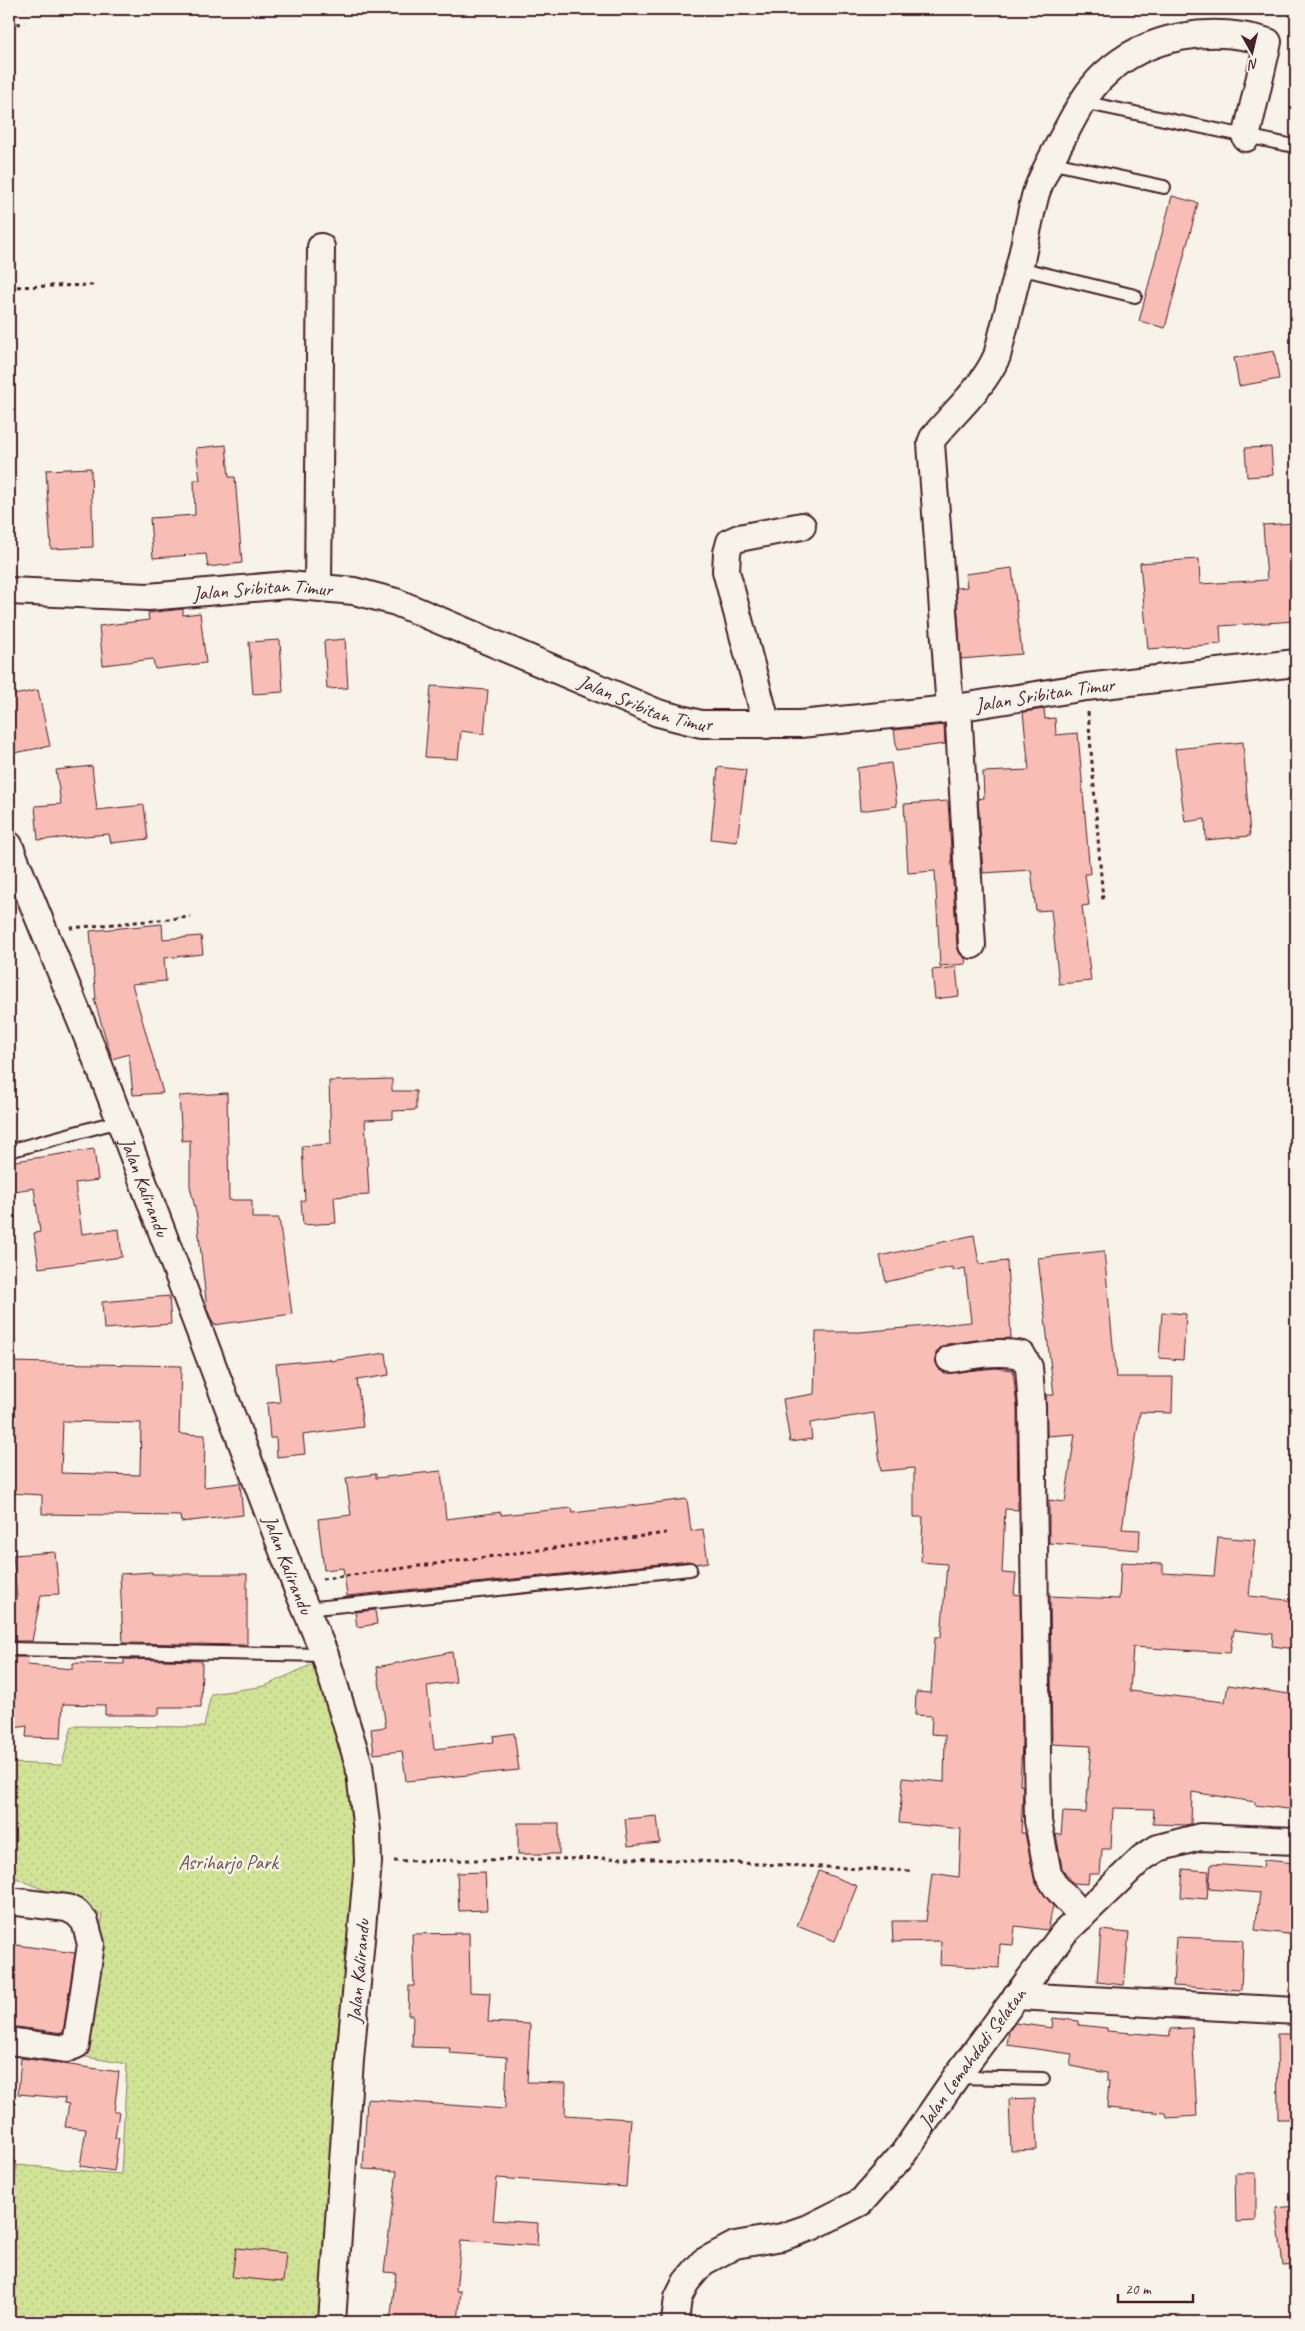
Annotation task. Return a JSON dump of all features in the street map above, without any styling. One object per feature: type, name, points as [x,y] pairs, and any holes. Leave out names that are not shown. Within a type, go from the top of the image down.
[{"type":"street","points":[[972,945],[931,443],[938,431],[970,399],[988,376],[996,356],[1036,193],[1049,162],[1082,102],[1104,75],[1121,61],[1145,48],[1165,40],[1199,33],[1250,36],[1268,42],[1246,138]]},
{"type":"street","points":[[318,587],[321,247]]},
{"type":"street","points":[[767,724],[726,571],[727,553],[730,542],[739,538],[802,526]]},
{"type":"street","name":"Jalan Sribitan Timur","points":[[9,591],[148,598],[288,585],[354,591],[396,602],[555,668],[607,692],[658,712],[701,724],[800,724],[954,709],[1086,687],[1296,664]]},
{"type":"street","name":"Jalan Kalirandu","points":[[9,845],[45,930],[295,1583],[325,1655],[359,1765],[367,1831],[368,1862],[350,2060],[332,2322]]},
{"type":"street","points":[[950,1359],[990,1353],[1014,1354],[1022,1355],[1029,1367],[1032,1407],[1038,1821],[1048,1874],[1082,1916]]},
{"type":"street","name":"Jalan Lemahdadi Selatan","points":[[674,2322],[678,2298],[686,2282],[703,2262],[735,2245],[782,2237],[811,2227],[861,2202],[903,2154],[956,2077],[1064,1933],[1142,1858],[1158,1848],[1200,1837],[1296,1841]]},
{"type":"street","points":[[9,1901],[50,1905],[78,1913],[85,1922],[91,1944],[76,2045],[66,2049],[9,2041]]},
{"type":"street","points":[[1016,1996],[1296,2011]]},
{"type":"lane","points":[[1082,102],[1246,138],[1294,146]]},
{"type":"lane","points":[[1049,162],[1164,187]]},
{"type":"lane","points":[[1019,268],[1135,296]]},
{"type":"lane","points":[[9,1151],[119,1121]]},
{"type":"lane","points":[[306,1609],[690,1570]]},
{"type":"lane","points":[[9,1649],[325,1655]]},
{"type":"lane","points":[[956,2077],[1043,2079]]},
{"type":"path","points":[[9,25],[25,23]]},
{"type":"path","points":[[9,287],[94,285]]},
{"type":"path","points":[[1086,687],[1103,902]]},
{"type":"path","points":[[45,930],[191,917]]},
{"type":"path","points":[[295,1583],[666,1534]]},
{"type":"path","points":[[368,1862],[631,1858],[910,1871]]},
{"type":"green space","name":"Asriharjo Park","points":[[315,1663],[349,1750],[365,1862],[330,2322],[9,2322],[9,2205],[17,2165],[121,2174],[127,2064],[80,2056],[102,1915],[9,1875],[9,1763],[62,1765],[72,1726],[204,1727],[211,1694],[265,1686]]},
{"type":"building","points":[[1172,196],[1198,203],[1165,328],[1139,321]]},
{"type":"building","points":[[1274,351],[1279,379],[1239,386],[1234,358]]},
{"type":"building","points":[[226,445],[229,477],[235,477],[242,563],[208,567],[206,554],[153,558],[150,518],[195,515],[194,480],[200,480],[196,448]]},
{"type":"building","points":[[1271,447],[1273,475],[1247,477],[1245,448]]},
{"type":"building","points":[[91,468],[93,547],[51,549],[46,470]]},
{"type":"building","points":[[1295,523],[1296,621],[1220,626],[1221,644],[1148,649],[1140,563],[1199,559],[1200,584],[1267,580],[1263,525]]},
{"type":"building","points":[[1012,568],[1022,654],[961,659],[956,588],[967,587],[965,574]]},
{"type":"building","points":[[183,609],[183,615],[200,613],[206,663],[155,669],[153,659],[103,665],[99,626],[149,620],[148,613]]},
{"type":"building","points":[[345,639],[348,688],[327,689],[324,641]]},
{"type":"building","points":[[280,640],[283,692],[253,694],[249,642]]},
{"type":"building","points":[[431,686],[488,690],[484,734],[461,731],[458,759],[425,757]]},
{"type":"building","points":[[38,690],[50,746],[9,754],[9,696]]},
{"type":"building","points":[[1044,709],[1045,719],[1055,718],[1056,735],[1078,733],[1090,874],[1085,874],[1089,905],[1082,906],[1091,981],[1059,984],[1051,910],[1036,911],[1031,870],[983,873],[978,799],[984,798],[983,772],[1029,770],[1023,712]]},
{"type":"building","points":[[944,725],[945,744],[897,750],[894,730]]},
{"type":"building","points":[[1243,742],[1250,836],[1206,840],[1205,819],[1185,822],[1175,749]]},
{"type":"building","points":[[891,763],[897,806],[860,811],[857,768]]},
{"type":"building","points":[[92,766],[97,810],[144,805],[148,839],[111,843],[109,834],[38,840],[35,806],[61,804],[56,770]]},
{"type":"building","points":[[718,767],[746,770],[737,842],[711,839]]},
{"type":"building","points":[[948,801],[957,946],[960,954],[965,958],[966,964],[940,966],[935,871],[908,873],[904,804]]},
{"type":"building","points":[[162,924],[163,939],[201,936],[203,954],[164,958],[166,981],[132,984],[163,1093],[133,1095],[129,1054],[112,1059],[94,999],[96,999],[90,931]]},
{"type":"building","points":[[956,967],[959,996],[935,999],[932,970]]},
{"type":"building","points":[[392,1079],[392,1091],[416,1091],[416,1110],[393,1111],[393,1119],[365,1120],[369,1195],[334,1197],[336,1223],[303,1225],[301,1201],[305,1200],[302,1146],[331,1144],[329,1081]]},
{"type":"building","points":[[227,1093],[229,1200],[252,1200],[252,1218],[279,1218],[292,1314],[214,1325],[207,1309],[197,1217],[190,1186],[190,1140],[182,1141],[179,1096]]},
{"type":"building","points":[[94,1149],[98,1180],[75,1183],[82,1234],[119,1229],[122,1257],[39,1268],[34,1233],[40,1232],[34,1188],[9,1192],[9,1162]]},
{"type":"building","points":[[974,1235],[979,1264],[1007,1261],[1011,1338],[984,1339],[947,1344],[936,1353],[935,1361],[939,1369],[945,1373],[996,1368],[1013,1370],[1017,1408],[1018,1510],[1005,1509],[1002,1573],[1016,1574],[1014,1594],[1020,1595],[1022,1742],[1020,1785],[1022,1785],[1023,1789],[1021,1833],[1025,1833],[1035,1882],[1053,1906],[1048,1930],[1015,1926],[1013,1945],[1000,1944],[999,1968],[940,1965],[941,1941],[893,1942],[892,1921],[926,1921],[932,1873],[959,1877],[961,1829],[899,1823],[903,1778],[944,1782],[945,1735],[931,1734],[932,1716],[915,1715],[916,1692],[931,1693],[935,1637],[941,1637],[947,1564],[921,1562],[923,1517],[914,1517],[914,1468],[881,1471],[874,1413],[810,1423],[812,1439],[790,1442],[783,1399],[814,1394],[816,1332],[860,1332],[971,1322],[965,1268],[953,1271],[952,1267],[886,1282],[880,1256]]},
{"type":"building","points":[[1104,1251],[1116,1377],[1173,1377],[1172,1413],[1140,1412],[1122,1529],[1140,1530],[1139,1550],[1049,1543],[1049,1500],[1065,1502],[1075,1434],[1047,1436],[1046,1395],[1054,1395],[1038,1258]]},
{"type":"building","points":[[169,1296],[171,1324],[104,1329],[102,1302]]},
{"type":"building","points":[[1162,1312],[1186,1314],[1183,1360],[1159,1358]]},
{"type":"building","points":[[386,1353],[389,1375],[357,1380],[363,1427],[303,1435],[305,1454],[277,1457],[276,1438],[270,1438],[267,1403],[280,1402],[276,1364],[330,1359],[330,1361]]},
{"type":"building","points":[[9,1362],[181,1366],[179,1434],[205,1435],[204,1487],[240,1483],[243,1515],[181,1522],[180,1516],[42,1514],[42,1495],[9,1493]],"holes":[[[63,1421],[141,1423],[140,1475],[61,1473]]]},
{"type":"building","points":[[441,1471],[446,1519],[501,1512],[501,1515],[572,1508],[573,1513],[687,1499],[691,1531],[703,1529],[708,1562],[696,1564],[689,1561],[347,1596],[343,1568],[324,1570],[318,1519],[351,1515],[346,1478],[376,1474],[376,1478]]},
{"type":"building","points":[[1218,1537],[1255,1540],[1249,1596],[1296,1601],[1296,1649],[1272,1646],[1273,1634],[1234,1630],[1230,1653],[1133,1647],[1130,1691],[1225,1702],[1228,1685],[1296,1695],[1296,1810],[1255,1805],[1255,1802],[1192,1792],[1191,1824],[1153,1824],[1154,1809],[1113,1808],[1111,1849],[1102,1849],[1100,1874],[1089,1874],[1088,1884],[1073,1883],[1062,1868],[1056,1834],[1061,1835],[1063,1812],[1086,1813],[1091,1746],[1052,1744],[1050,1596],[1119,1599],[1121,1562],[1163,1564],[1163,1573],[1214,1576]]},
{"type":"building","points":[[55,1552],[59,1594],[41,1595],[32,1641],[12,1641],[9,1639],[9,1597],[17,1599],[13,1555]]},
{"type":"building","points":[[152,1572],[152,1574],[247,1574],[247,1645],[123,1643],[120,1574]]},
{"type":"building","points":[[375,1610],[377,1624],[357,1627],[355,1612]]},
{"type":"building","points":[[452,1652],[456,1682],[427,1686],[434,1749],[494,1742],[493,1736],[514,1733],[519,1770],[406,1781],[402,1751],[374,1754],[371,1729],[386,1727],[377,1667]]},
{"type":"building","points":[[11,1657],[28,1657],[27,1665],[73,1669],[73,1663],[124,1664],[124,1659],[202,1661],[201,1707],[159,1707],[159,1715],[105,1715],[105,1705],[63,1704],[61,1738],[26,1737],[27,1726],[9,1729]]},
{"type":"building","points":[[657,1816],[660,1843],[628,1846],[625,1819]]},
{"type":"building","points":[[518,1823],[559,1823],[559,1854],[518,1854]]},
{"type":"building","points":[[1264,1860],[1296,1863],[1296,1935],[1255,1930],[1260,1893],[1209,1889],[1211,1864],[1263,1868]]},
{"type":"building","points":[[1183,1869],[1209,1871],[1207,1899],[1181,1897]]},
{"type":"building","points":[[819,1871],[857,1886],[835,1941],[797,1926]]},
{"type":"building","points":[[485,1872],[487,1910],[459,1911],[457,1873]]},
{"type":"building","points":[[1101,1930],[1129,1933],[1124,1985],[1097,1982]]},
{"type":"building","points":[[469,1933],[470,1992],[490,1993],[488,2022],[530,2024],[527,2082],[566,2083],[565,2115],[631,2119],[626,2187],[497,2178],[493,2220],[538,2223],[537,2246],[461,2240],[456,2291],[461,2291],[458,2322],[422,2320],[422,2322],[390,2322],[396,2273],[384,2272],[397,2171],[363,2169],[367,2099],[505,2109],[507,2057],[449,2053],[450,2048],[412,2047],[413,2015],[408,2015],[409,1986],[414,1986],[412,1934]]},
{"type":"building","points":[[1176,1937],[1243,1940],[1241,1990],[1173,1986]]},
{"type":"building","points":[[9,1944],[75,1953],[63,2033],[9,2026]]},
{"type":"building","points":[[1053,2018],[1079,2021],[1079,2025],[1107,2028],[1107,2031],[1170,2036],[1170,2029],[1192,2028],[1197,2116],[1167,2118],[1166,2113],[1107,2108],[1109,2081],[1107,2081],[1107,2073],[1070,2066],[1072,2054],[1007,2045],[1009,2031],[1015,2023],[1052,2028]]},
{"type":"building","points":[[1277,2034],[1296,2034],[1296,2119],[1278,2119]]},
{"type":"building","points":[[21,2058],[119,2072],[114,2112],[119,2112],[115,2138],[119,2138],[114,2171],[80,2166],[86,2129],[65,2127],[69,2104],[64,2103],[65,2098],[18,2094]]},
{"type":"building","points":[[1035,2098],[1037,2150],[1011,2151],[1009,2099]]},
{"type":"building","points":[[1235,2173],[1256,2173],[1256,2221],[1236,2222]]},
{"type":"building","points":[[1296,2206],[1296,2265],[1283,2266],[1276,2208]]},
{"type":"building","points":[[236,2248],[286,2253],[283,2282],[232,2277]]}]
